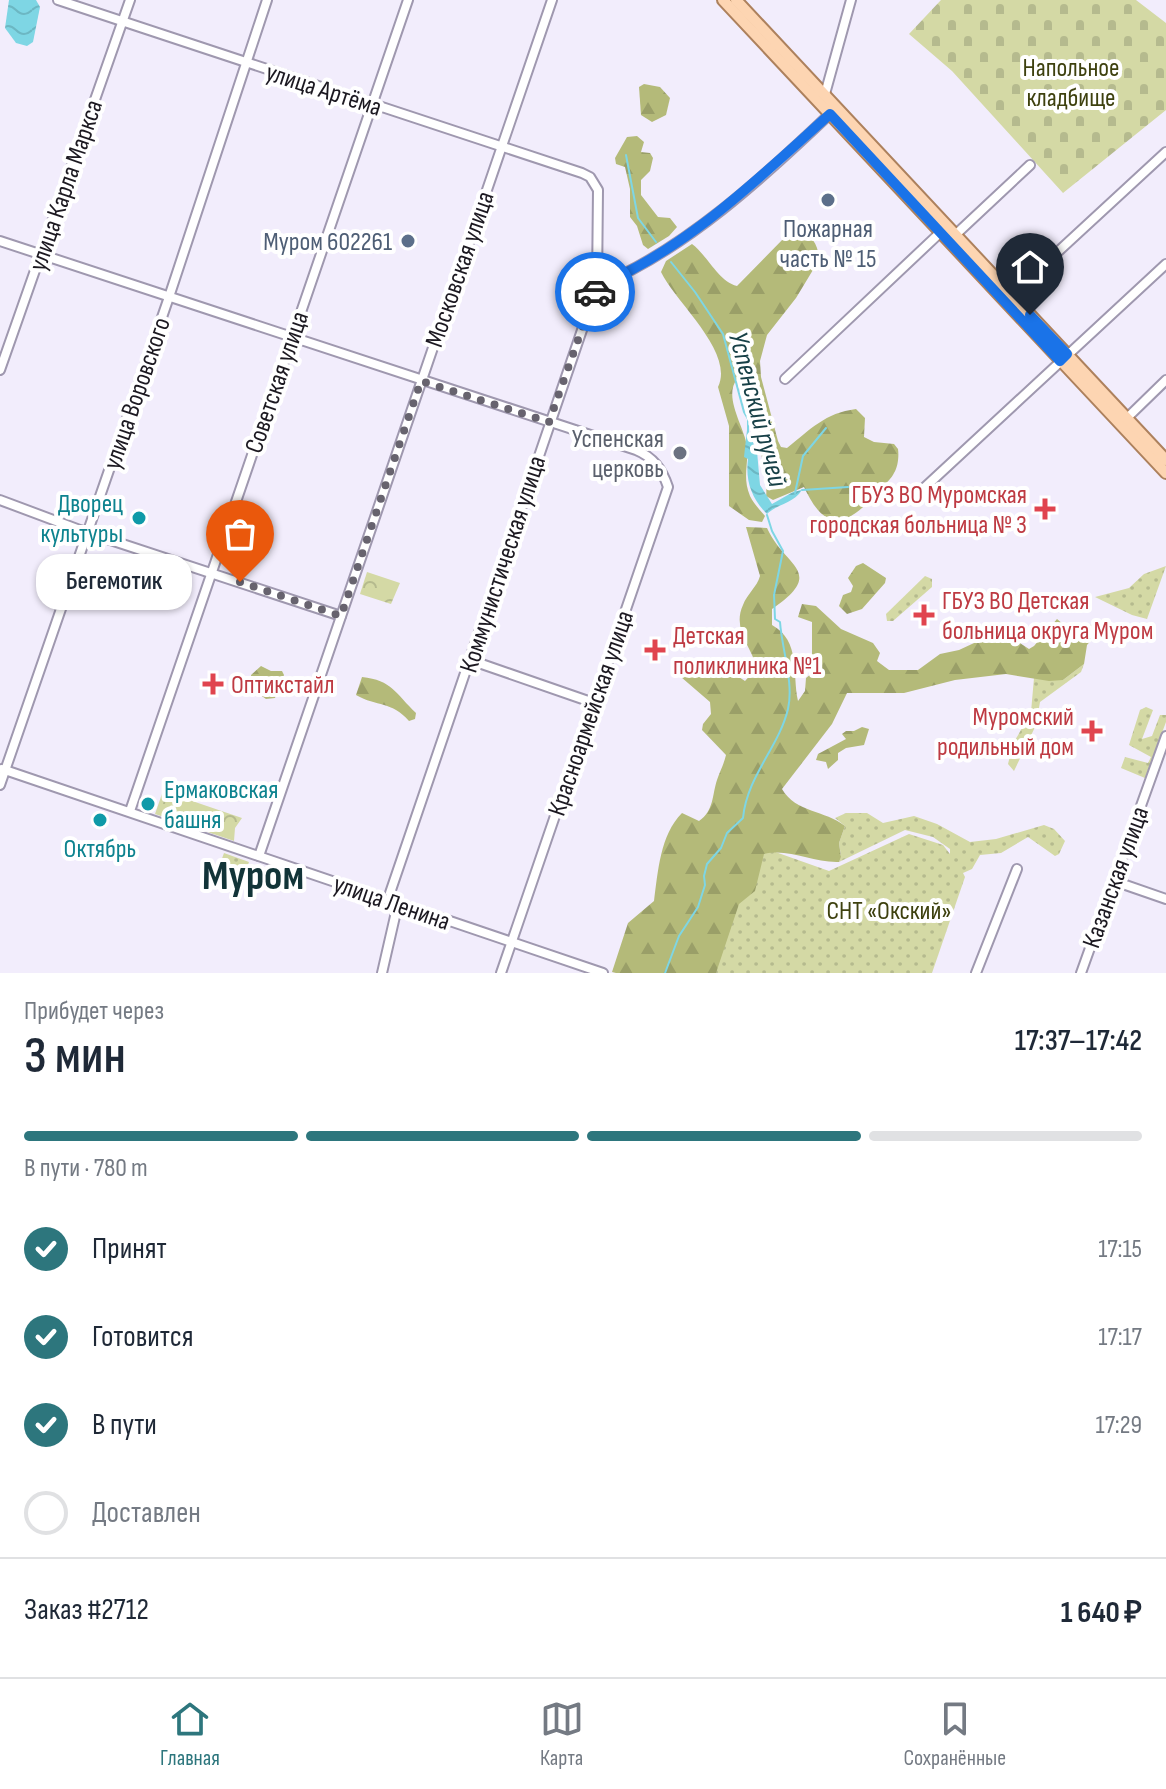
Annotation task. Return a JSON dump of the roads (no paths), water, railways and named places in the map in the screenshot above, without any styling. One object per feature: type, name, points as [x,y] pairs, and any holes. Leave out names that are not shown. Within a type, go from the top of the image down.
[{"type":"main road","points":[[723,0],[834,110],[1166,473]]},
{"type":"main road","points":[[736,0],[825,94],[834,110]]},
{"type":"main road","points":[[952,238],[1011,295],[1064,358],[1166,460]]},
{"type":"street","name":"улица Артёма","points":[[58,0],[590,177]]},
{"type":"street","name":"улица Карла Маркса","points":[[0,370],[130,0]]},
{"type":"street","name":"улица Воровского","points":[[0,785],[2,769],[169,297],[267,0]]},
{"type":"street","name":"Советская улица","points":[[130,811],[408,0]]},
{"type":"street","name":"Московская улица","points":[[259,856],[552,0]]},
{"type":"street","points":[[825,94],[851,0]]},
{"type":"street","points":[[597,286],[642,264],[718,211],[834,110]]},
{"type":"street","points":[[1011,295],[1166,152]]},
{"type":"street","points":[[952,238],[1030,165]]},
{"type":"street","name":"Коммунистическая улица","points":[[382,973],[396,912],[390,893],[597,286],[598,190],[590,177]]},
{"type":"street","points":[[785,379],[944,229]]},
{"type":"street","points":[[0,241],[549,422]]},
{"type":"street","points":[[923,489],[1166,264]]},
{"type":"street","points":[[1127,418],[1166,380]]},
{"type":"street","name":"Красноармейская улица","points":[[501,973],[668,487],[650,456],[549,422]]},
{"type":"street","points":[[0,500],[341,616]]},
{"type":"street","points":[[470,660],[594,703]]},
{"type":"street","name":"Казанская улица","points":[[1081,973],[1166,736]]},
{"type":"street","name":"улица Ленина","points":[[2,769],[603,973]]},
{"type":"street","points":[[976,973],[1017,869]]},
{"type":"street","points":[[1114,881],[1166,899]]},
{"type":"water","points":[[9,0],[36,0],[40,7],[33,42],[27,46],[16,43],[5,28]]},
{"type":"water","points":[[747,430],[757,451],[760,485],[772,504],[802,490],[767,514],[757,502],[749,482],[748,459],[744,457]]},
{"type":"waterway","name":"Успенский ручей","points":[[626,155],[638,218],[656,242]]},
{"type":"waterway","name":"Успенский ручей","points":[[671,262],[723,334],[748,419],[748,432]]},
{"type":"waterway","points":[[795,493],[803,456],[826,428]]},
{"type":"waterway","points":[[802,490],[848,487]]},
{"type":"waterway","name":"Успенский ручей","points":[[665,973],[679,936],[698,907],[707,864],[721,848],[727,833],[743,818],[750,789],[778,736],[788,709],[789,677],[780,622],[775,619],[774,595],[783,551],[767,515]]},
{"type":"place","name":"Пожарная часть № 15","points":[[828,200]]},
{"type":"place","name":"Муром 602261","points":[[408,241]]},
{"type":"place","name":"Успенская церковь","points":[[680,453]]},
{"type":"place","name":"ГБУЗ ВО Муромская городская больница № 3","points":[[1045,509]]},
{"type":"place","name":"Дворец культуры","points":[[139,518]]},
{"type":"place","name":"Бегемотик","points":[[240,582]]},
{"type":"place","name":"ГБУЗ ВО Детская больница округа Муром","points":[[924,615]]},
{"type":"place","name":"Детская поликлиника №1","points":[[655,650]]},
{"type":"place","name":"Оптикстайл","points":[[213,684]]},
{"type":"place","name":"Муромский родильный дом","points":[[1092,731]]},
{"type":"place","name":"Ермаковская башня","points":[[148,804]]},
{"type":"place","name":"Октябрь","points":[[100,820]]},
{"type":"district","name":"Муром","points":[[253,874]]},
{"type":"park label","name":"Напольное кладбище","points":[[1071,82]]},
{"type":"park label","name":"СНТ «Окский»","points":[[889,910]]}]
